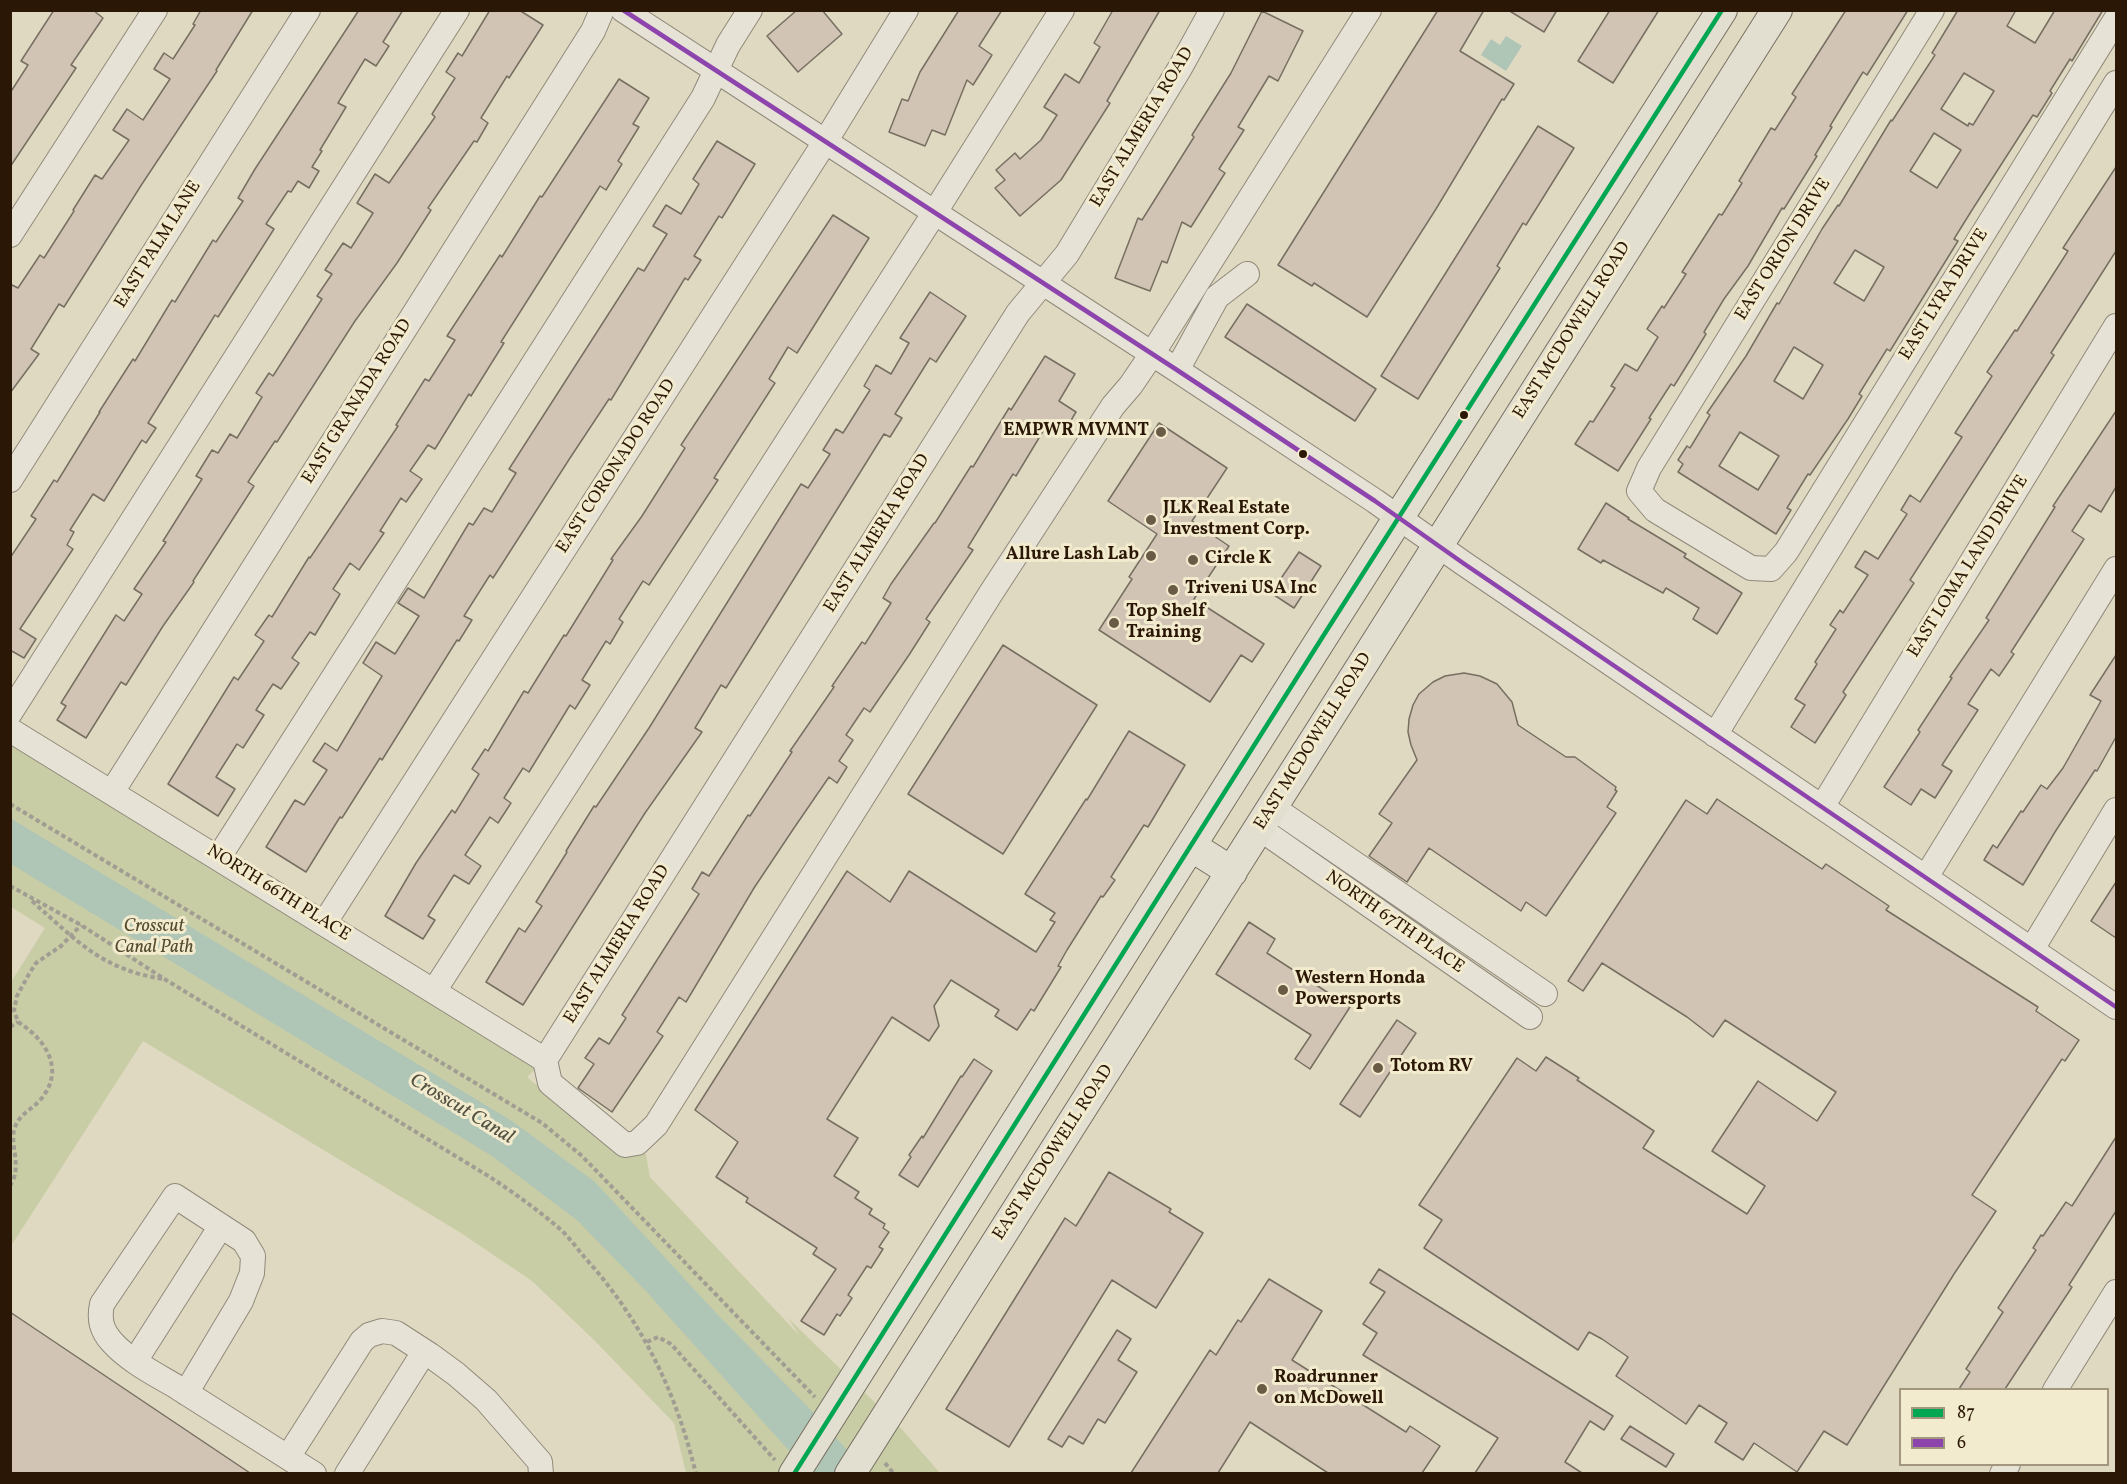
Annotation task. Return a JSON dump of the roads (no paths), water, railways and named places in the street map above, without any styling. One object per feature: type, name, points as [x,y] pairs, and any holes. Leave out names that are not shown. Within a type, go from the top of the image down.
[{"type":"main road","points":[[789,1468],[823,1409],[1191,846],[1722,10]]},
{"type":"main road","name":"EAST MCDOWELL ROAD","points":[[865,1463],[1265,818],[1777,10]]},
{"type":"main road","points":[[1638,142],[1678,167]]},
{"type":"main road","points":[[1191,846],[1232,872]]},
{"type":"street","points":[[10,235],[155,10]]},
{"type":"street","name":"EAST PALM LANE","points":[[10,480],[308,10]]},
{"type":"street","points":[[10,712],[457,10]]},
{"type":"street","name":"EAST GRANADA ROAD","points":[[112,792],[586,41],[602,10]]},
{"type":"street","points":[[623,10],[1043,282],[1399,518],[2116,1007]]},
{"type":"street","points":[[219,857],[703,98],[728,45],[750,10]]},
{"type":"street","name":"EAST CORONADO ROAD","points":[[325,922],[825,142],[906,10]]},
{"type":"street","points":[[434,991],[935,212],[1062,10]]},
{"type":"street","name":"EAST ALMERIA ROAD","points":[[545,1060],[1018,313],[1067,254],[1180,68],[1212,10]]},
{"type":"street","points":[[545,1060],[549,1083],[625,1145],[637,1143],[656,1125],[991,592],[1113,406],[1131,385],[1152,354],[1369,10]]},
{"type":"street","name":"EAST ORION DRIVE","points":[[1771,568],[1751,568],[1654,510],[1639,491],[1649,468],[1932,10]]},
{"type":"street","name":"EAST LYRA DRIVE","points":[[1771,568],[1786,552],[2116,19]]},
{"type":"street","points":[[1715,735],[2116,83]]},
{"type":"street","points":[[1177,370],[1217,297],[1247,274]]},
{"type":"street","name":"EAST LOMA LAND DRIVE","points":[[1822,807],[2116,327]]},
{"type":"street","points":[[1926,877],[2116,570]]},
{"type":"street","name":"NORTH 66TH PLACE","points":[[10,730],[325,922],[545,1060]]},
{"type":"street","points":[[2032,949],[2116,810]]},
{"type":"street","name":"NORTH 67TH PLACE","points":[[1265,818],[1545,994]]},
{"type":"street","name":"NORTH 67TH PLACE","points":[[1265,818],[1530,1017]]},
{"type":"street","points":[[186,1393],[241,1301],[252,1273],[253,1256],[244,1241],[175,1196],[102,1304],[99,1317],[103,1329],[112,1343],[135,1361],[186,1393],[288,1457],[314,1473]]},
{"type":"street","points":[[135,1361],[221,1226]]},
{"type":"street","points":[[2056,1388],[2116,1292]]},
{"type":"street","points":[[288,1457],[362,1341],[369,1335],[382,1331],[396,1333],[456,1374],[486,1400],[540,1462],[541,1473]]},
{"type":"street","points":[[347,1473],[424,1352]]},
{"type":"water","points":[[1506,36],[1522,46],[1506,71],[1481,55],[1491,39],[1500,45]]},
{"type":"water","name":"Crosscut Canal","points":[[10,818],[512,1121],[595,1182],[868,1473],[809,1473],[645,1290],[578,1221],[492,1156],[11,864]]},
{"type":"place","name":"EMPWR MVMNT","points":[[1161,432]]},
{"type":"place","name":"JLK Real Estate Investment Corp.","points":[[1151,520]]},
{"type":"place","name":"Allure Lash Lab","points":[[1151,556]]},
{"type":"place","name":"Circle K","points":[[1193,560]]},
{"type":"place","name":"Triveni USA Inc","points":[[1173,590]]},
{"type":"place","name":"Top Shelf Training","points":[[1114,623]]},
{"type":"place","name":"Western Honda Powersports","points":[[1283,990]]},
{"type":"place","name":"Totom RV","points":[[1378,1068]]},
{"type":"place","name":"Roadrunner on McDowell","points":[[1262,1389]]},
{"type":"park label","name":"Crosscut Canal Path","points":[[154,938]]}]
